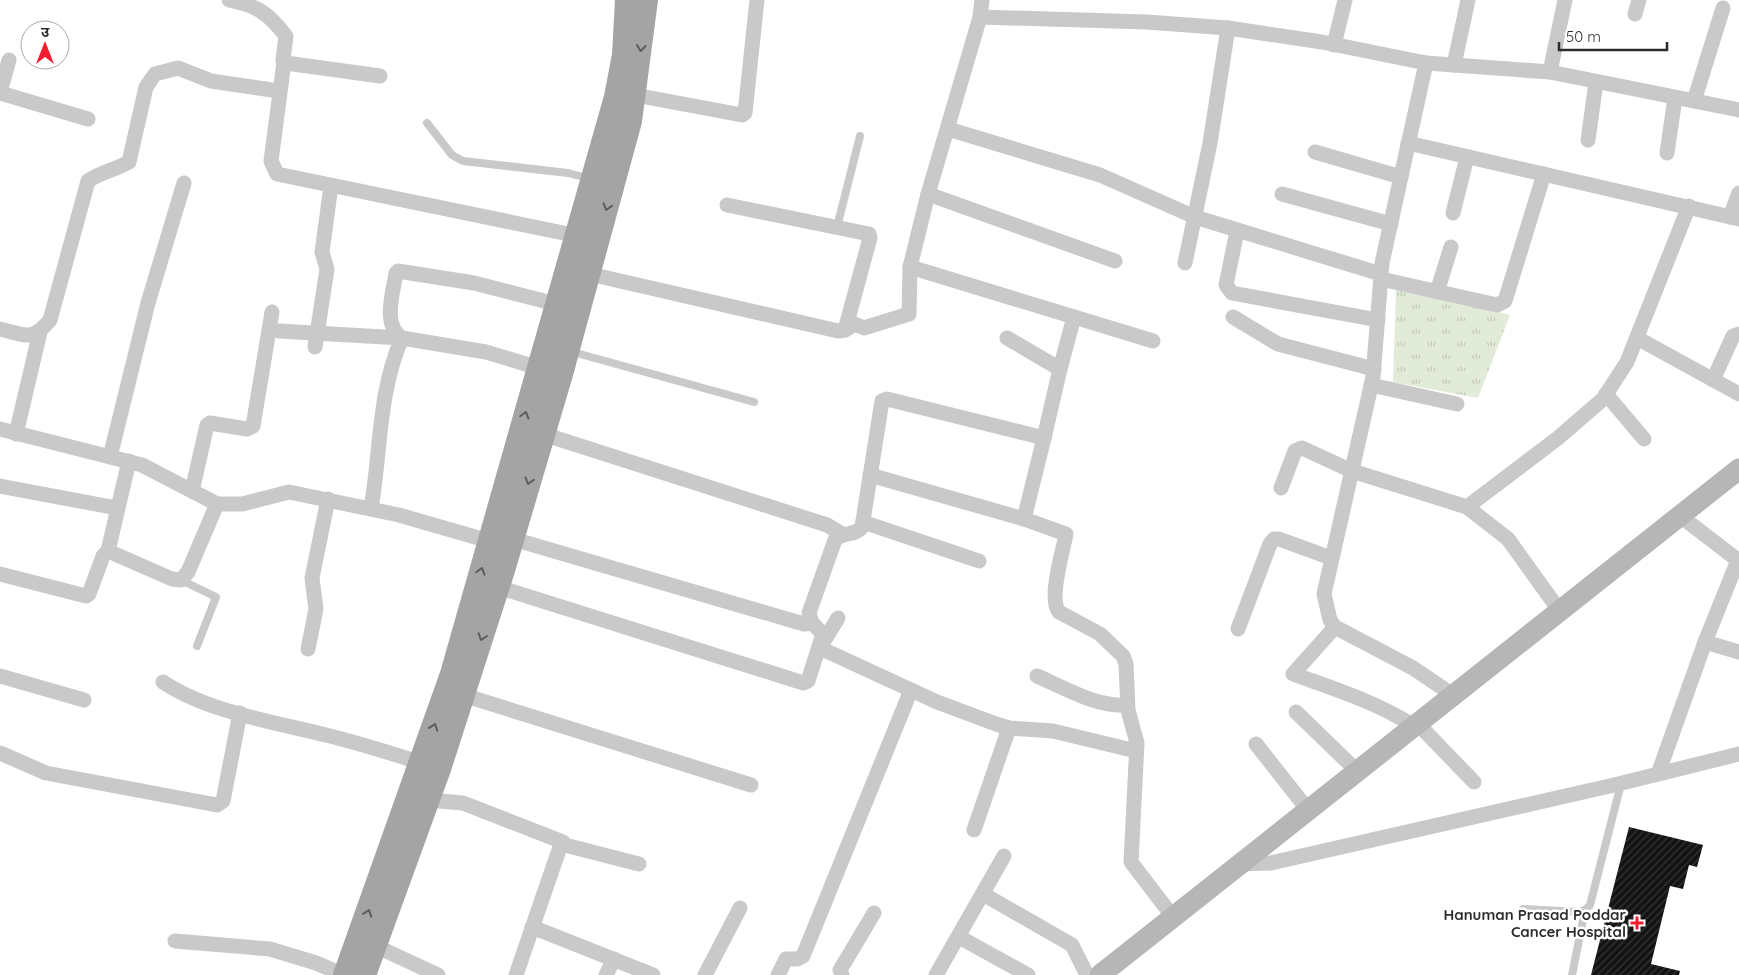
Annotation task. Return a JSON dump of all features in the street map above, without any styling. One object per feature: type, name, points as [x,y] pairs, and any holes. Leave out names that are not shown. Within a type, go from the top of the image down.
[{"type":"main road","points":[[587,238],[592,179],[616,98],[623,64],[627,0]]},
{"type":"main road","points":[[344,975],[367,942],[428,800],[498,587],[567,350],[578,271],[587,238],[618,170],[634,95],[646,0]]},
{"type":"main road","points":[[364,975],[367,942],[422,763],[452,674],[556,304],[578,271]]},
{"type":"main road","points":[[1100,975],[1739,469]]},
{"type":"street","points":[[229,0],[249,4],[270,15],[286,36],[271,162],[277,174],[587,238]]},
{"type":"street","points":[[634,95],[742,116],[745,113],[757,0]]},
{"type":"street","points":[[578,271],[838,331],[845,330],[855,324],[864,328],[909,314],[910,266],[928,194],[980,17],[982,0]]},
{"type":"street","points":[[1334,45],[1345,0]]},
{"type":"street","points":[[1454,65],[1468,0]]},
{"type":"street","points":[[1550,72],[1565,0]]},
{"type":"street","points":[[1694,102],[1723,8]]},
{"type":"street","points":[[980,17],[1147,22],[1228,28],[1334,45],[1426,63],[1550,72],[1739,110]]},
{"type":"street","points":[[1184,263],[1210,143],[1228,28]]},
{"type":"street","points":[[9,60],[0,93],[88,119]]},
{"type":"street","points":[[284,62],[380,76]]},
{"type":"street","points":[[1426,63],[1381,277],[1372,377],[1324,594],[1330,620],[1335,627],[1413,668],[1452,695]]},
{"type":"street","points":[[16,434],[40,332],[50,320],[88,181],[99,173],[114,171],[129,162],[146,87],[155,74],[178,68],[211,81],[279,91]]},
{"type":"street","points":[[1588,140],[1596,82]]},
{"type":"street","points":[[1667,153],[1675,98]]},
{"type":"street","points":[[948,128],[1100,174],[1195,218],[1381,277],[1498,306],[1505,301],[1544,174]]},
{"type":"street","points":[[1408,144],[1690,206],[1734,218],[1739,193]]},
{"type":"street","points":[[1315,152],[1401,177]]},
{"type":"street","points":[[1453,213],[1467,156]]},
{"type":"street","points":[[110,457],[148,303],[184,183]]},
{"type":"street","points":[[317,340],[327,269],[322,252],[331,186]]},
{"type":"street","points":[[928,194],[1114,261]]},
{"type":"street","points":[[1282,194],[1391,224]]},
{"type":"street","points":[[727,205],[836,227],[870,236],[845,330]]},
{"type":"street","points":[[1467,507],[1558,438],[1606,394],[1627,362],[1690,206]]},
{"type":"street","points":[[1237,231],[1226,285],[1232,293],[1378,320]]},
{"type":"street","points":[[1437,292],[1451,247]]},
{"type":"street","points":[[910,266],[1153,342]]},
{"type":"street","points":[[402,338],[394,332],[390,323],[396,273],[398,271],[474,283],[556,304]]},
{"type":"street","points":[[192,491],[207,425],[210,423],[247,429],[253,426],[272,312]]},
{"type":"street","points":[[1024,519],[1074,317]]},
{"type":"street","points":[[1233,317],[1278,344],[1457,404]]},
{"type":"street","points":[[0,329],[27,336],[40,332]]},
{"type":"street","points":[[280,331],[317,340],[402,338],[486,352],[539,368]]},
{"type":"street","points":[[1713,380],[1733,336],[1739,334]]},
{"type":"street","points":[[371,508],[378,469],[382,410],[396,352],[402,338]]},
{"type":"street","points":[[1007,338],[1060,369]]},
{"type":"street","points":[[1637,338],[1739,394]]},
{"type":"street","points":[[1606,394],[1644,439]]},
{"type":"street","points":[[543,434],[827,525],[842,534],[859,532],[863,522],[880,403],[884,399],[1044,438]]},
{"type":"street","points":[[0,429],[142,465],[217,504],[242,504],[289,492],[371,508],[489,541]]},
{"type":"street","points":[[1280,488],[1298,448],[1352,470],[1467,507],[1508,539],[1559,610]]},
{"type":"street","points":[[0,574],[86,596],[89,594],[103,556],[108,551],[129,462]]},
{"type":"street","points":[[870,475],[1024,519],[1066,534],[1058,569],[1057,610],[1100,634],[1123,656],[1128,672],[1127,705],[1136,736],[1131,862],[1173,917]]},
{"type":"street","points":[[0,486],[117,508]]},
{"type":"street","points":[[308,649],[316,608],[312,578],[328,499]]},
{"type":"street","points":[[108,551],[172,579],[181,580],[188,572],[217,504]]},
{"type":"street","points":[[1658,774],[1705,642],[1738,560],[1679,515]]},
{"type":"street","points":[[863,522],[979,561]]},
{"type":"street","points":[[821,646],[821,632],[809,618],[810,606],[836,540],[842,534]]},
{"type":"street","points":[[512,539],[804,624],[812,623]]},
{"type":"street","points":[[1238,629],[1270,544],[1274,539],[1280,539],[1331,558]]},
{"type":"street","points":[[498,587],[803,683],[808,681],[821,646],[838,618]]},
{"type":"street","points":[[1335,627],[1293,674],[1358,696],[1415,724],[1474,782]]},
{"type":"street","points":[[1705,642],[1739,652]]},
{"type":"street","points":[[821,646],[937,702],[1009,728],[1053,731],[1136,751]]},
{"type":"street","points":[[0,676],[84,700]]},
{"type":"street","points":[[1037,676],[1096,700],[1112,705],[1127,705]]},
{"type":"street","points":[[164,682],[181,693],[240,713],[351,741],[422,763]]},
{"type":"street","points":[[778,975],[786,959],[797,959],[803,956],[911,690]]},
{"type":"street","points":[[463,695],[751,785]]},
{"type":"street","points":[[1296,712],[1357,771]]},
{"type":"street","points":[[1,758],[46,773],[217,805],[223,801],[240,713]]},
{"type":"street","points":[[974,830],[1009,728]]},
{"type":"street","points":[[1256,744],[1308,810]]},
{"type":"street","points":[[1240,864],[1270,862],[1621,784],[1739,754]]},
{"type":"street","points":[[428,800],[463,803],[563,842],[639,864]]},
{"type":"street","points":[[516,975],[559,846],[563,842]]},
{"type":"street","points":[[936,975],[1004,856]]},
{"type":"street","points":[[983,894],[1072,945],[1087,975]]},
{"type":"street","points":[[704,975],[740,908]]},
{"type":"street","points":[[842,975],[840,970],[874,913]]},
{"type":"street","points":[[532,927],[653,975]]},
{"type":"street","points":[[959,937],[1028,975]]},
{"type":"street","points":[[175,941],[270,949],[316,963],[344,975]]},
{"type":"street","points":[[367,942],[438,975]]},
{"type":"street","points":[[606,975],[614,959]]},
{"type":"lane","points":[[427,123],[452,155],[463,161],[548,170],[592,179]]},
{"type":"lane","points":[[836,227],[860,136]]},
{"type":"lane","points":[[567,350],[754,402]]},
{"type":"lane","points":[[181,580],[216,597],[197,646]]},
{"type":"lane","points":[[1523,910],[1578,912],[1585,910],[1590,905],[1621,784]]},
{"type":"lane","points":[[1572,975],[1585,910]]},
{"type":"green space","points":[[1396,286],[1510,315],[1478,398],[1393,382]]},
{"type":"building","points":[[1629,827],[1703,845],[1697,867],[1689,865],[1683,889],[1670,886],[1651,964],[1680,971],[1679,975],[1591,975]]},
{"type":"place","name":"Hanuman Prasad Poddar Cancer Hospital","points":[[1637,923]]}]
